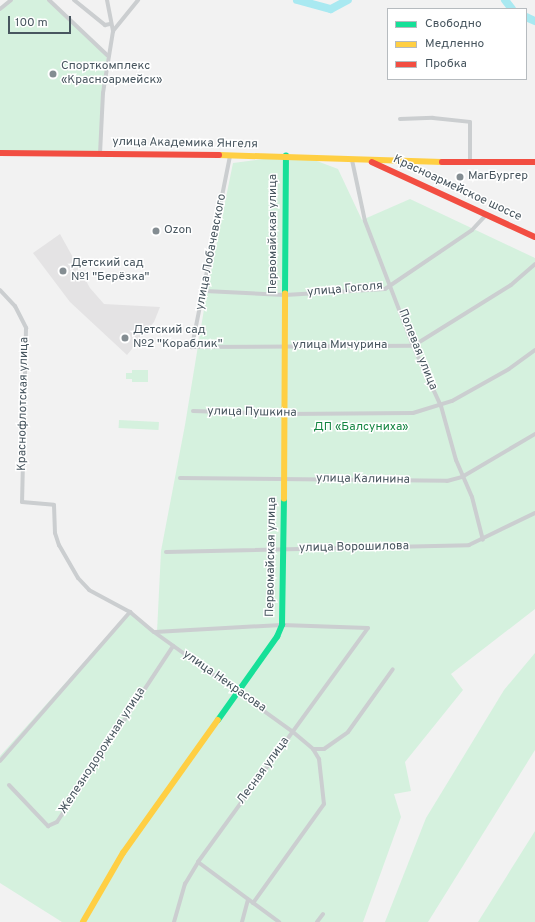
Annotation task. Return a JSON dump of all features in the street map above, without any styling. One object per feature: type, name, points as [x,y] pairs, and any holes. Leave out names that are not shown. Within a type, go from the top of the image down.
[{"type":"street","points":[[1,6],[11,0]]},
{"type":"street","points":[[49,0],[107,55]]},
{"type":"street","points":[[74,0],[105,25],[110,24]]},
{"type":"street","points":[[107,0],[110,24],[113,31]]},
{"type":"street","points":[[100,154],[107,55],[113,31],[138,0]]},
{"type":"street","points":[[400,119],[433,118],[470,122],[470,161]]},
{"type":"street","name":"улица Академика Янгеля","points":[[0,153],[286,156],[402,162],[535,162]]},
{"type":"street","name":"улица Лобачевского","points":[[192,347],[205,291],[230,156]]},
{"type":"street","name":"Первомайская улица","points":[[83,922],[123,853],[277,637],[282,625],[286,414],[286,156]]},
{"type":"street","name":"Полевая улица","points":[[352,160],[365,221],[392,284],[413,346],[441,406],[462,477],[472,497],[483,540]]},
{"type":"street","name":"Красноармейское шоссе","points":[[370,161],[535,237]]},
{"type":"street","points":[[400,176],[397,169],[402,162]]},
{"type":"street","name":"улица Гоголя","points":[[205,291],[285,295],[382,289],[392,284],[472,230],[486,215]]},
{"type":"street","points":[[413,346],[511,285],[535,264]]},
{"type":"street","name":"Краснофлотская улица","points":[[0,290],[15,306],[26,328],[22,502]]},
{"type":"street","name":"улица Мичурина","points":[[192,347],[413,346]]},
{"type":"street","name":"улица Пушкина","points":[[193,411],[286,414],[413,413],[441,406],[509,369],[535,350]]},
{"type":"street","name":"улица Калинина","points":[[180,478],[447,481],[462,477],[535,434]]},
{"type":"street","name":"улица Некрасова","points":[[22,502],[54,505],[56,537],[78,578],[89,590],[130,612],[154,632],[238,691],[293,732],[313,749]]},
{"type":"street","name":"улица Ворошилова","points":[[166,552],[469,545],[483,540],[535,514]]},
{"type":"street","points":[[0,761],[130,612]]},
{"type":"street","points":[[154,632],[282,625]]},
{"type":"street","name":"Лесная улица","points":[[174,922],[185,884],[198,862],[368,628],[282,625]]},
{"type":"street","name":"Железнодорожная улица","points":[[9,785],[48,826],[57,822],[173,646]]},
{"type":"street","points":[[313,749],[324,749],[348,732],[393,669]]},
{"type":"street","points":[[253,903],[324,804],[319,759],[313,749]]},
{"type":"street","points":[[198,862],[279,922]]},
{"type":"street","points":[[242,922],[248,900]]},
{"type":"street","points":[[317,922],[323,914]]},
{"type":"shaded area","points":[[60,234],[90,288],[104,304],[160,307],[154,322],[127,355],[70,302],[33,253]]},
{"type":"green space","name":"Спорткомплекс «Красноармейск»","points":[[11,0],[49,0],[107,55],[100,154],[0,153],[0,9]]},
{"type":"green space","name":"ДП «Балсуниха»","points":[[286,156],[309,158],[338,169],[362,220],[410,199],[535,258],[535,609],[451,674],[463,690],[405,762],[411,791],[394,794],[401,817],[363,922],[62,922],[0,883],[0,756],[128,613],[157,632],[161,551],[185,425],[207,291],[233,163]]},
{"type":"green space","points":[[132,370],[148,370],[148,382],[132,382],[132,379],[126,379],[126,373],[132,373]]},
{"type":"green space","points":[[119,420],[159,422],[159,430],[119,428]]},
{"type":"green space","points":[[535,653],[535,750],[428,922],[385,922],[426,818],[504,690]]},
{"type":"green space","points":[[535,831],[535,922],[478,922]]},
{"type":"waterway","points":[[297,0],[331,9],[348,0]]},
{"type":"waterway","points":[[505,0],[511,8]]},
{"type":"waterway","points":[[527,17],[535,21]]},
{"type":"traffic: fast","points":[[285,294],[286,156]]},
{"type":"traffic: fast","points":[[218,720],[277,637],[282,625],[284,499]]},
{"type":"traffic: slow","points":[[219,155],[442,162]]},
{"type":"traffic: slow","points":[[284,499],[285,294]]},
{"type":"traffic: slow","points":[[83,922],[123,853],[218,720]]},
{"type":"traffic: jam","points":[[0,153],[219,155]]},
{"type":"traffic: jam","points":[[372,162],[535,237]]},
{"type":"traffic: jam","points":[[442,162],[535,162]]},
{"type":"place","name":"Спорткомплекс «Красноармейск»","points":[[53,74]]},
{"type":"place","name":"МагБургер","points":[[460,177]]},
{"type":"place","name":"Ozon","points":[[156,231]]},
{"type":"place","name":"Детский сад №1 \"Берёзка\"","points":[[63,271]]},
{"type":"place","name":"Детский сад №2 \"Кораблик\"","points":[[125,338]]}]
